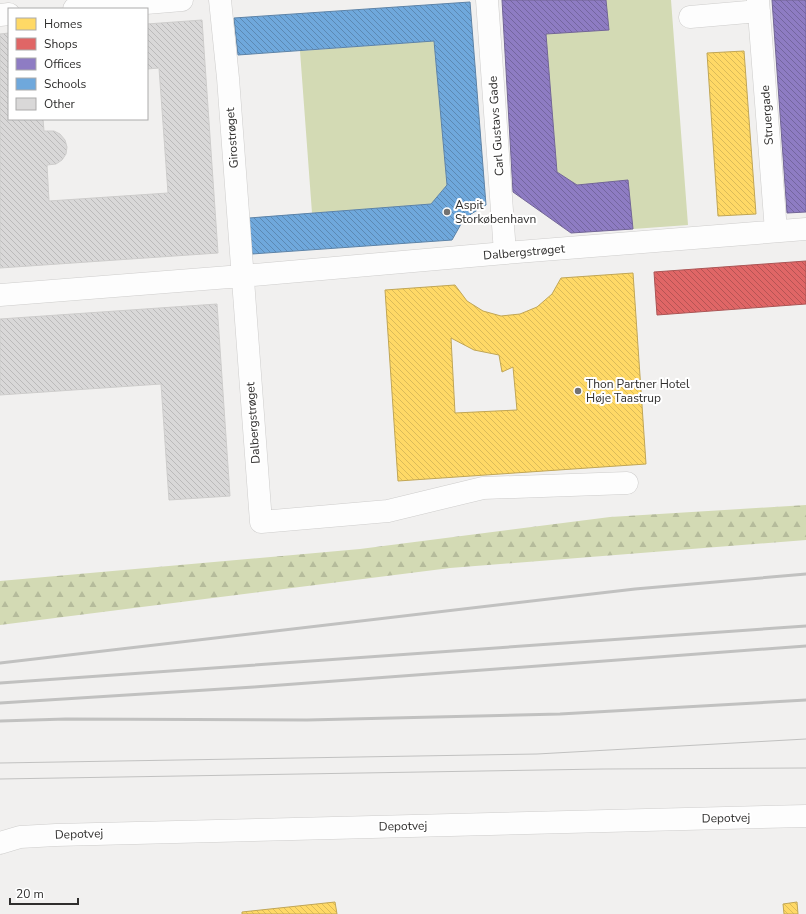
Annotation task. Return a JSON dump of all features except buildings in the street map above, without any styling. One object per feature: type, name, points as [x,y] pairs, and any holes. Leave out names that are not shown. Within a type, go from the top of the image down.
[{"type":"street","points":[[86,8],[182,0]]},
{"type":"street","name":"Girostrøget","points":[[220,0],[228,78],[242,276]]},
{"type":"street","name":"Carl Gustavs Gade","points":[[487,0],[505,253]]},
{"type":"street","points":[[690,17],[759,6]]},
{"type":"street","name":"Struergade","points":[[759,6],[776,231]]},
{"type":"street","name":"Dalbergstrøget","points":[[0,295],[806,229]]},
{"type":"street","name":"Dalbergstrøget","points":[[242,276],[261,522],[388,511],[484,488],[627,483]]},
{"type":"street","name":"Depotvej","points":[[0,843],[20,837],[56,835],[806,816]]},
{"type":"green space","points":[[606,0],[671,0],[688,225],[633,229],[628,180],[577,185],[557,172],[546,34],[609,30]]},
{"type":"green space","points":[[434,41],[447,185],[431,204],[312,213],[300,51]]},
{"type":"green space","points":[[806,505],[806,540],[450,568],[0,625],[0,581],[360,549],[610,517]]},
{"type":"tram line","points":[[0,763],[537,754],[806,739]]},
{"type":"tram line","points":[[0,779],[603,769],[806,768]]},
{"type":"railway","points":[[0,663],[635,589],[806,574]]},
{"type":"railway","points":[[0,683],[806,626]]},
{"type":"railway","points":[[0,703],[254,687],[806,646]]},
{"type":"railway","points":[[0,721],[66,719],[307,720],[560,714],[806,700]]},
{"type":"place","name":"Aspit Storkøbenhavn","points":[[447,212]]},
{"type":"place","name":"Thon Partner Hotel Høje Taastrup","points":[[578,391]]}]
